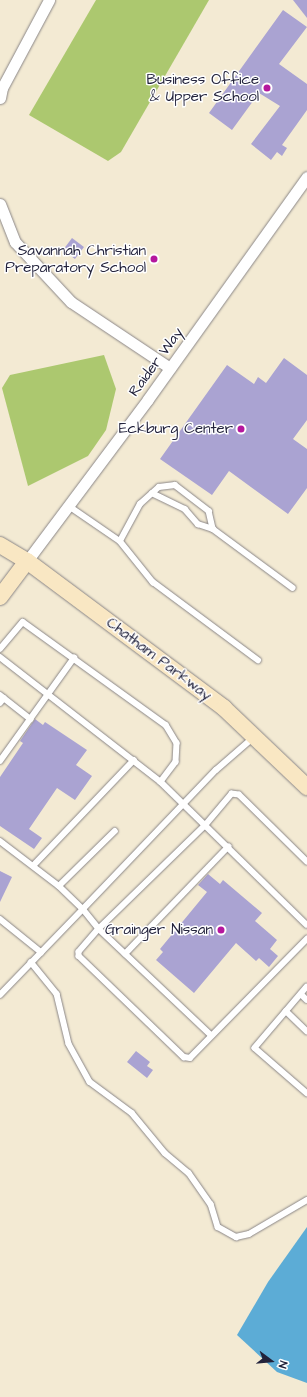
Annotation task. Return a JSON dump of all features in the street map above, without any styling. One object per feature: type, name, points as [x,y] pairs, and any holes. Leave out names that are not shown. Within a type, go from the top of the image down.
[{"type":"main road","name":"Chatham Parkway","points":[[0,545],[27,562],[224,708],[307,787]]},
{"type":"main road","points":[[0,597],[27,562]]},
{"type":"street","points":[[0,98],[2,88],[49,0]]},
{"type":"street","name":"Raider Way","points":[[27,562],[302,189],[307,177]]},
{"type":"street","points":[[0,204],[15,242],[71,302],[170,368]]},
{"type":"lane","points":[[120,541],[140,504],[159,487],[175,485],[209,510],[213,528]]},
{"type":"lane","points":[[152,493],[185,509],[198,524],[213,528],[293,588]]},
{"type":"lane","points":[[69,506],[120,541],[153,582],[258,660]]},
{"type":"lane","points":[[0,649],[23,622],[166,725],[177,743],[176,762],[161,782]]},
{"type":"lane","points":[[0,657],[49,693],[161,782],[206,824],[307,925]]},
{"type":"lane","points":[[0,761],[74,658]]},
{"type":"lane","points":[[1,698],[31,718]]},
{"type":"lane","points":[[0,995],[216,770],[254,736]]},
{"type":"lane","points":[[33,866],[134,760]]},
{"type":"lane","points":[[307,862],[236,794],[232,794],[206,824],[98,929],[79,950],[79,956],[184,1057],[190,1058],[307,939]]},
{"type":"lane","points":[[60,886],[115,830]]},
{"type":"lane","points":[[0,841],[60,886],[83,909],[98,929],[211,1035]]},
{"type":"lane","points":[[125,954],[228,847]]},
{"type":"lane","points":[[0,919],[41,952]]},
{"type":"lane","points":[[31,962],[57,994],[69,1044],[90,1082],[132,1113],[165,1153],[189,1173],[211,1204],[218,1227],[236,1237],[249,1234],[300,1206],[307,1200]]},
{"type":"lane","points":[[307,988],[255,1048],[307,1093]]},
{"type":"lane","points":[[301,994],[307,1000]]},
{"type":"lane","points":[[286,1011],[307,1031]]},
{"type":"green space","points":[[96,0],[209,0],[121,152],[108,161],[29,115]]},
{"type":"green space","points":[[104,355],[116,389],[106,430],[88,456],[28,486],[2,388],[10,375]]},
{"type":"water","points":[[307,1227],[307,1383],[277,1372],[237,1335],[268,1282]]},
{"type":"building","points":[[293,0],[307,0],[307,18]]},
{"type":"building","name":"Business Office & Upper School","points":[[283,10],[307,27],[279,64],[307,84],[307,110],[282,145],[287,148],[282,156],[277,152],[271,160],[251,144],[280,106],[259,93],[232,130],[209,113]]},
{"type":"building","points":[[72,238],[84,247],[75,259],[63,250]]},
{"type":"building","name":"Eckburg Center","points":[[284,358],[307,375],[307,420],[293,439],[307,449],[307,488],[288,514],[229,471],[212,495],[160,459],[227,365],[254,384],[258,377],[266,383]]},
{"type":"building","points":[[35,719],[43,725],[45,722],[87,750],[76,765],[92,776],[75,800],[57,788],[29,829],[42,838],[34,849],[0,826],[0,777],[23,743],[20,741]]},
{"type":"building","points":[[0,871],[12,877],[0,902]]},
{"type":"building","name":"Grainger Nissan","points":[[208,874],[220,884],[223,880],[262,913],[255,921],[277,940],[270,949],[278,956],[269,967],[259,958],[256,961],[236,943],[194,993],[156,960],[163,952],[160,949],[207,892],[198,885]]},
{"type":"building","points":[[136,1051],[150,1062],[147,1066],[153,1070],[147,1078],[127,1062]]},
{"type":"place","name":"Business Office & Upper School","points":[[267,88]]},
{"type":"place","name":"Savannah Christian Preparatory School","points":[[154,259]]},
{"type":"place","name":"Eckburg Center","points":[[241,429]]},
{"type":"place","name":"Grainger Nissan","points":[[221,930]]}]
